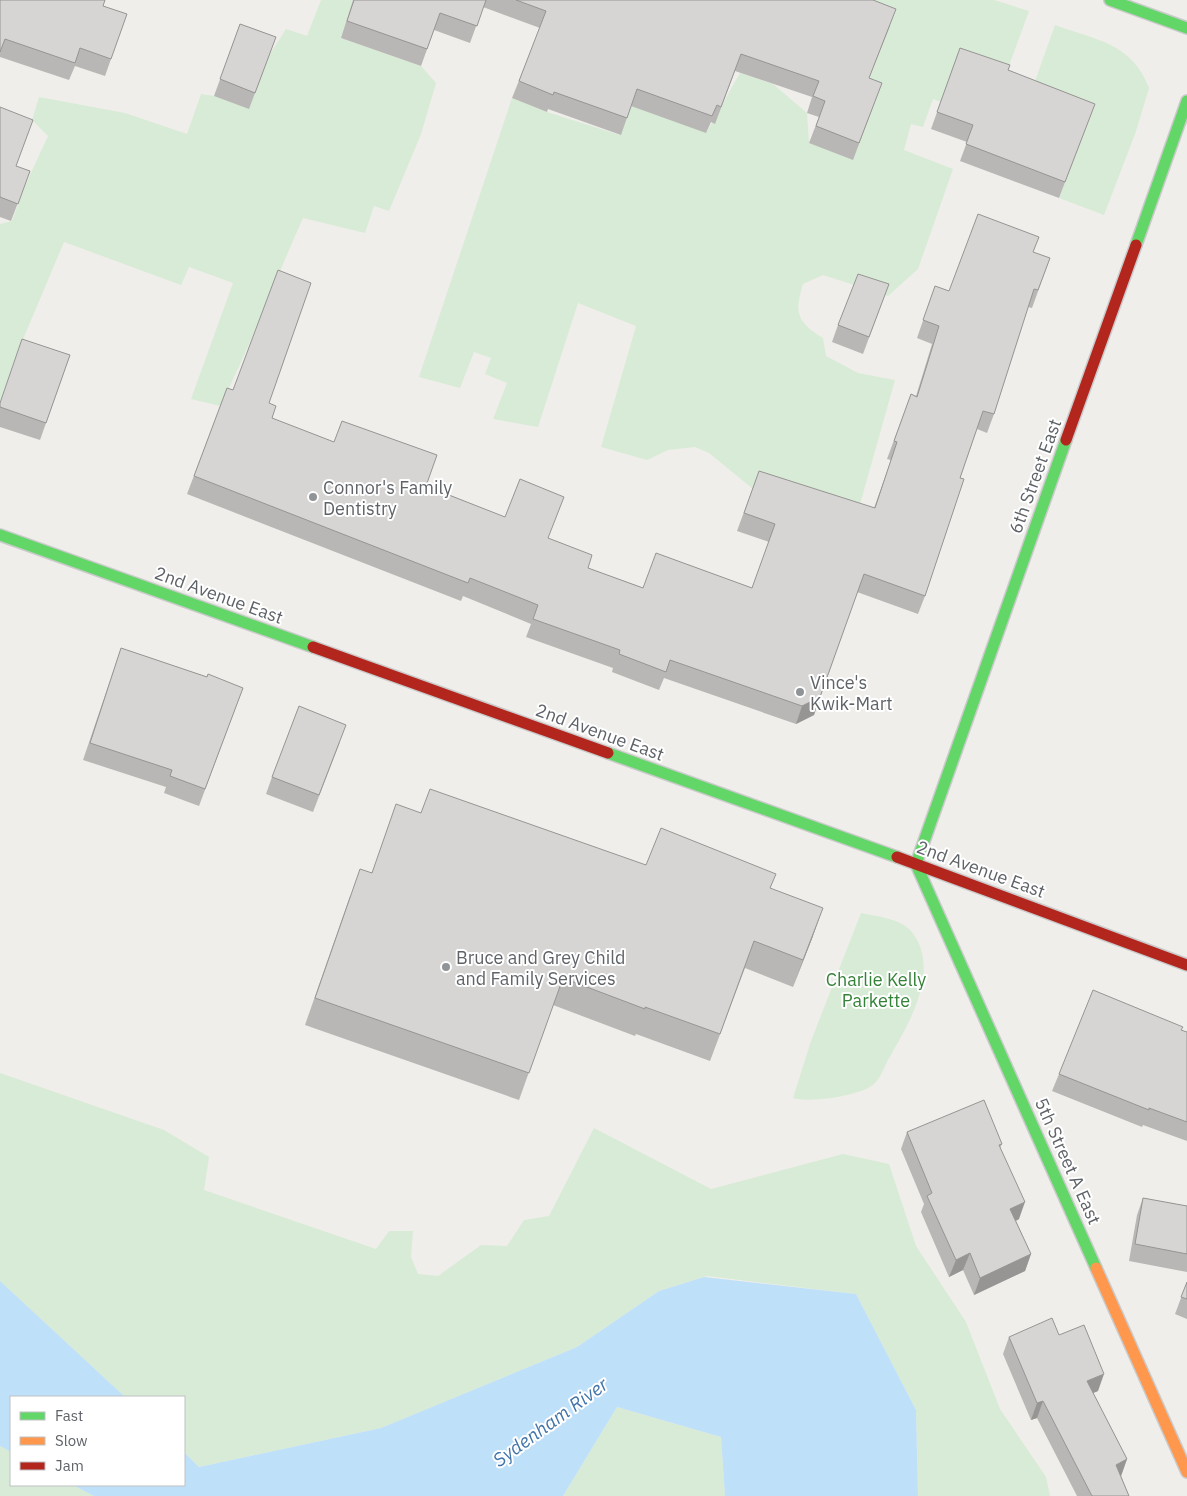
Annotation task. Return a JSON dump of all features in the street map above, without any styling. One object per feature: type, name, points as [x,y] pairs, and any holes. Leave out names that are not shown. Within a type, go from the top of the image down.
[{"type":"street","points":[[1110,0],[1187,28]]},
{"type":"street","name":"6th Street East","points":[[916,864],[1187,101]]},
{"type":"street","name":"2nd Avenue East","points":[[0,535],[916,864],[1187,965]]},
{"type":"street","name":"5th Street A East","points":[[916,864],[1187,1472]]},
{"type":"green space","points":[[321,0],[353,0],[341,38],[421,66],[436,83],[421,134],[389,211],[374,206],[365,233],[303,218],[242,360],[220,406],[191,399],[233,283],[189,267],[181,285],[64,242],[16,356],[0,402],[0,224],[12,221],[24,188],[48,136],[32,120],[39,97],[125,113],[187,134],[201,94],[214,96],[270,54],[286,29],[307,36]]},
{"type":"green space","points":[[851,0],[994,0],[1029,11],[1003,82],[954,65],[941,102],[933,99],[923,127],[911,124],[904,150],[953,169],[918,269],[888,296],[823,275],[803,284],[799,302],[800,316],[808,327],[823,338],[826,356],[858,373],[895,380],[855,522],[753,489],[709,453],[695,447],[668,450],[647,460],[601,447],[636,326],[578,303],[538,427],[493,419],[507,383],[485,374],[491,358],[474,352],[460,388],[419,377],[512,98],[547,112],[620,135],[634,95],[706,133],[740,73],[773,84],[807,113],[809,143],[863,95]]},
{"type":"green space","points":[[1055,25],[1111,45],[1123,52],[1142,73],[1149,88],[1136,131],[1104,215],[1059,198],[1088,121],[1029,98]]},
{"type":"green space","name":"Charlie Kelly Parkette","points":[[861,913],[888,919],[907,927],[920,946],[923,978],[913,1013],[874,1084],[847,1095],[811,1100],[793,1098],[811,1041]]},
{"type":"green space","points":[[0,1073],[164,1130],[209,1157],[204,1190],[376,1249],[389,1231],[413,1231],[411,1257],[418,1274],[438,1276],[481,1245],[507,1246],[524,1220],[549,1216],[594,1128],[711,1189],[843,1154],[889,1164],[916,1246],[966,1322],[1000,1409],[1046,1477],[1050,1496],[918,1496],[916,1410],[856,1294],[707,1276],[659,1291],[577,1347],[381,1428],[199,1467],[185,1453],[185,1396],[124,1396],[0,1281]]},
{"type":"green space","points":[[617,1407],[721,1437],[725,1496],[563,1496]]},
{"type":"green space","points":[[0,1446],[10,1451],[10,1486],[75,1486],[94,1496],[0,1496]]},
{"type":"water","name":"Sydenham River","points":[[704,1277],[856,1294],[916,1410],[918,1496],[725,1496],[721,1437],[617,1407],[563,1496],[94,1496],[75,1486],[185,1486],[185,1453],[199,1467],[381,1428],[577,1347],[659,1291]]},
{"type":"water","points":[[0,1281],[124,1396],[10,1396],[10,1451],[0,1446]]},
{"type":"building","points":[[0,0],[105,0],[103,6],[127,14],[111,59],[80,48],[75,63],[5,39],[0,52]]},
{"type":"building","points":[[354,0],[486,0],[477,26],[440,13],[427,49],[347,21]]},
{"type":"building","points":[[516,0],[873,0],[896,9],[869,78],[882,83],[859,143],[816,126],[825,101],[813,96],[819,81],[741,54],[721,107],[717,105],[712,116],[637,89],[627,118],[554,92],[553,95],[519,81],[546,11]]},
{"type":"building","points":[[240,24],[276,37],[255,93],[220,79]]},
{"type":"building","points":[[960,48],[1010,65],[1008,70],[1095,104],[1065,182],[966,144],[973,125],[937,112]]},
{"type":"building","points":[[0,107],[33,120],[16,166],[30,171],[18,204],[0,197]]},
{"type":"building","points":[[978,214],[1039,237],[1033,252],[1050,258],[1038,290],[1034,289],[994,414],[983,411],[960,478],[964,479],[925,596],[864,574],[820,697],[802,706],[670,660],[666,672],[619,654],[620,650],[533,619],[538,605],[470,578],[468,583],[194,476],[227,388],[233,390],[278,270],[311,283],[269,403],[276,406],[272,418],[334,442],[342,421],[437,455],[426,486],[505,517],[520,479],[564,497],[548,538],[592,555],[588,568],[643,588],[656,553],[752,588],[775,524],[744,513],[759,471],[875,508],[897,442],[894,441],[911,394],[917,397],[939,326],[923,320],[935,286],[949,291]]},
{"type":"building","points":[[858,274],[889,284],[869,337],[838,325]]},
{"type":"building","points":[[22,339],[70,355],[46,423],[0,407]]},
{"type":"building","points":[[121,648],[207,677],[208,674],[243,688],[205,789],[170,776],[172,770],[90,743]]},
{"type":"building","points":[[299,706],[346,725],[319,795],[272,777]]},
{"type":"building","points":[[430,789],[646,865],[661,828],[776,874],[770,888],[823,908],[803,960],[754,941],[720,1034],[645,1007],[645,1009],[563,978],[529,1073],[315,998],[360,869],[372,873],[396,804],[421,813]]},
{"type":"building","points":[[1093,990],[1183,1027],[1181,1030],[1187,1032],[1187,1122],[1149,1108],[1149,1110],[1059,1074]]},
{"type":"building","points":[[984,1100],[1002,1144],[999,1145],[1025,1202],[1010,1209],[1031,1254],[980,1278],[970,1253],[956,1260],[927,1196],[932,1193],[907,1132]]},
{"type":"building","points":[[1143,1198],[1187,1206],[1187,1254],[1135,1244]]},
{"type":"building","points":[[1187,1282],[1187,1299],[1181,1297]]},
{"type":"building","points":[[1052,1318],[1059,1335],[1084,1325],[1104,1374],[1087,1381],[1127,1459],[1116,1465],[1129,1496],[1092,1496],[1043,1401],[1037,1403],[1009,1337]]},
{"type":"traffic: fast","points":[[1110,0],[1187,28]]},
{"type":"traffic: fast","points":[[1136,245],[1187,101]]},
{"type":"traffic: fast","points":[[916,864],[1066,440]]},
{"type":"traffic: fast","points":[[0,535],[313,647]]},
{"type":"traffic: fast","points":[[608,753],[897,857]]},
{"type":"traffic: fast","points":[[916,864],[1096,1268]]},
{"type":"traffic: slow","points":[[1096,1268],[1187,1472]]},
{"type":"traffic: jam","points":[[1066,440],[1136,245]]},
{"type":"traffic: jam","points":[[313,647],[608,753]]},
{"type":"traffic: jam","points":[[897,857],[1187,965]]},
{"type":"place","name":"Connor's Family Dentistry","points":[[313,497]]},
{"type":"place","name":"Vince's Kwik-Mart","points":[[800,692]]},
{"type":"place","name":"Bruce and Grey Child and Family Services","points":[[446,967]]}]
